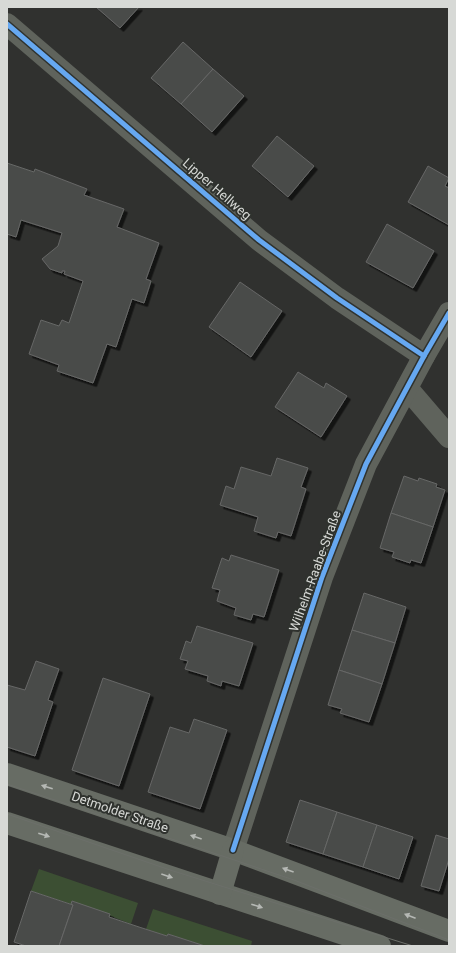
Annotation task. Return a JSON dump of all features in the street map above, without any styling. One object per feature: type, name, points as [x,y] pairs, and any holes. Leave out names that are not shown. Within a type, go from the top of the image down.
[{"type":"main road","name":"Detmolder Straße","points":[[7,774],[233,850],[449,931]]},
{"type":"main road","points":[[7,823],[380,946]]},
{"type":"main road","points":[[220,894],[233,850]]},
{"type":"street","name":"Lipper Hellweg","points":[[7,24],[259,240],[338,298],[424,356]]},
{"type":"street","name":"Wilhelm-Raabe-Straße","points":[[233,850],[322,577],[366,464],[449,313]]},
{"type":"street","points":[[407,388],[449,437]]},
{"type":"green space","points":[[39,869],[138,903],[131,924],[72,901],[71,904],[31,891]]},
{"type":"green space","points":[[153,909],[252,941],[251,946],[205,946],[168,934],[167,936],[146,929]]},
{"type":"building","points":[[96,7],[139,7],[120,28]]},
{"type":"building","points":[[183,42],[213,69],[181,104],[151,78]]},
{"type":"building","points":[[213,69],[244,96],[212,132],[181,104]]},
{"type":"building","points":[[277,136],[314,166],[288,197],[252,166]]},
{"type":"building","points":[[7,163],[34,172],[35,169],[87,189],[84,195],[124,209],[117,227],[159,243],[146,279],[151,281],[144,303],[132,299],[116,347],[107,344],[93,383],[57,371],[59,365],[29,354],[41,320],[59,326],[62,320],[69,323],[83,281],[64,274],[65,271],[62,271],[62,273],[50,269],[42,259],[58,246],[62,233],[21,220],[16,237],[7,234]]},
{"type":"building","points":[[428,166],[449,178],[445,186],[449,188],[449,225],[408,202]]},
{"type":"building","points":[[387,224],[434,251],[413,288],[366,262]]},
{"type":"building","points":[[240,282],[282,311],[251,357],[209,327]]},
{"type":"building","points":[[298,372],[324,388],[326,383],[347,396],[321,437],[275,407]]},
{"type":"building","points":[[277,458],[308,468],[301,487],[306,489],[291,536],[278,532],[276,538],[254,531],[258,517],[220,505],[226,486],[234,489],[241,467],[271,476]]},
{"type":"building","points":[[404,476],[418,481],[419,478],[437,484],[436,487],[445,490],[433,527],[391,513]]},
{"type":"building","points":[[391,513],[433,527],[421,563],[411,560],[410,563],[392,557],[394,552],[380,548]]},
{"type":"building","points":[[231,555],[279,570],[264,617],[253,614],[251,620],[234,615],[236,608],[217,601],[220,590],[212,588],[222,558],[229,561]]},
{"type":"building","points":[[364,593],[406,607],[395,643],[352,630]]},
{"type":"building","points":[[197,626],[253,643],[239,686],[222,681],[221,686],[207,681],[208,676],[185,669],[188,661],[180,659],[186,641],[191,643]]},
{"type":"building","points":[[352,630],[395,643],[382,684],[339,670]]},
{"type":"building","points":[[36,661],[59,669],[48,700],[53,702],[35,756],[7,747],[7,685],[25,690]]},
{"type":"building","points":[[339,670],[382,684],[369,722],[340,713],[342,709],[328,705]]},
{"type":"building","points":[[103,678],[150,694],[119,786],[72,770]]},
{"type":"building","points":[[194,719],[227,730],[200,809],[148,792],[170,727],[189,733]]},
{"type":"building","points":[[300,800],[337,812],[323,854],[286,842]]},
{"type":"building","points":[[337,812],[377,825],[363,867],[323,854]]},
{"type":"building","points":[[377,825],[413,837],[399,879],[363,867]]},
{"type":"building","points":[[436,835],[449,839],[449,859],[439,891],[421,886]]},
{"type":"building","points":[[31,891],[73,905],[59,946],[26,946],[14,942]]},
{"type":"building","points":[[72,901],[110,914],[109,917],[167,936],[168,934],[205,946],[59,946],[73,905],[71,904]]},
{"type":"tram line","points":[[7,784],[294,880],[449,940]]},
{"type":"tram line","points":[[7,814],[170,870],[413,946]]},
{"type":"cycle path","points":[[7,24],[259,240],[337,298],[424,356]]},
{"type":"cycle path","points":[[233,850],[322,577],[366,464],[449,313]]}]
